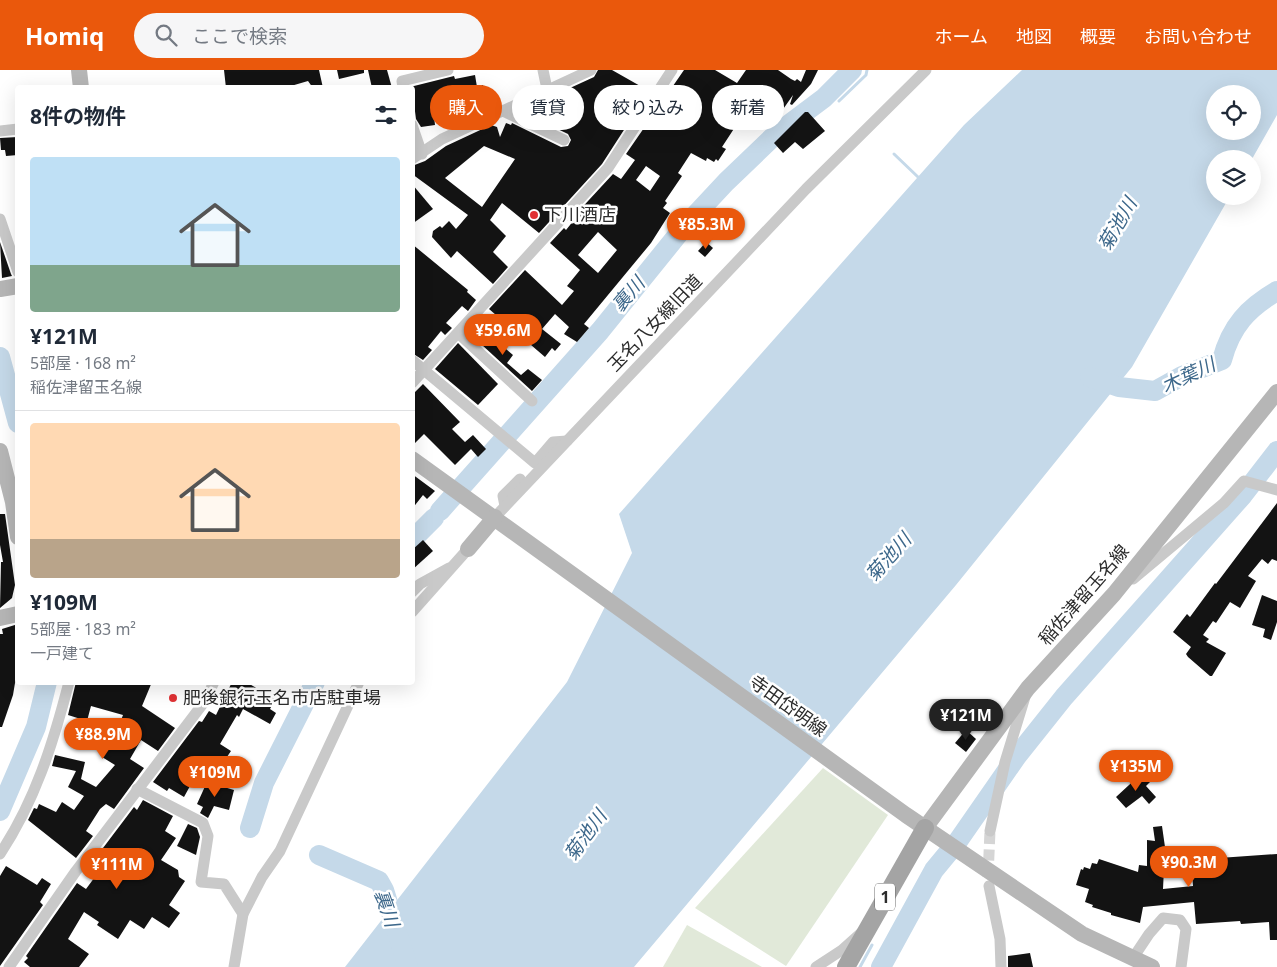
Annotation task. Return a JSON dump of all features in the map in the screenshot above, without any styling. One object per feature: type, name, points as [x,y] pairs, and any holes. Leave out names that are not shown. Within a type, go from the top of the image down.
[{"type":"main road","points":[[79,70],[81,85]]},
{"type":"main road","points":[[0,289],[15,286]]},
{"type":"main road","name":"稲佐津留玉名線","points":[[925,828],[1028,688],[1114,594],[1277,392]]},
{"type":"main road","points":[[0,451],[15,516]]},
{"type":"main road","name":"寺田岱明線","points":[[415,461],[479,508],[502,517],[906,815],[1082,934],[1152,967]]},
{"type":"main road","points":[[468,549],[502,517]]},
{"type":"main road","points":[[0,618],[15,615]]},
{"type":"main road","name":"1","points":[[846,967],[925,828]]},
{"type":"street","points":[[403,85],[402,81],[448,70]]},
{"type":"street","points":[[543,70],[545,85]]},
{"type":"street","points":[[555,85],[591,70]]},
{"type":"street","points":[[415,380],[608,168],[672,70]]},
{"type":"street","name":"玉名八女線旧道","points":[[502,517],[567,441],[806,189],[926,70]]},
{"type":"street","points":[[502,110],[564,140]]},
{"type":"street","points":[[0,131],[15,129]]},
{"type":"street","points":[[415,144],[417,156],[442,139],[460,130]]},
{"type":"street","points":[[0,219],[15,263]]},
{"type":"street","points":[[459,334],[532,401]]},
{"type":"street","points":[[415,363],[535,463]]},
{"type":"street","points":[[502,517],[503,496],[553,442],[567,441]]},
{"type":"street","points":[[1114,594],[1224,503],[1244,482],[1277,490]]},
{"type":"street","points":[[415,609],[457,564],[468,549]]},
{"type":"street","points":[[415,589],[420,584],[457,564]]},
{"type":"street","points":[[0,854],[20,823],[32,795],[54,740],[68,685]]},
{"type":"street","points":[[9,967],[137,788],[205,701],[213,685]]},
{"type":"street","points":[[234,967],[243,914],[262,877],[280,851],[358,685]]},
{"type":"street","points":[[990,831],[1005,762],[1028,688]]},
{"type":"street","points":[[137,788],[203,824],[208,836],[201,882],[224,884],[243,914]]},
{"type":"street","points":[[989,886],[1000,939],[1001,967]]},
{"type":"street","points":[[1133,958],[1149,934],[1163,918],[1180,920],[1186,929],[1181,967]]},
{"type":"street","points":[[816,967],[842,950],[868,927]]},
{"type":"green space","points":[[823,768],[888,815],[786,966],[695,908]]},
{"type":"green space","points":[[687,925],[762,967],[663,967]]},
{"type":"water","name":"菊池川","points":[[1022,70],[1277,70],[1277,115],[1257,150],[1206,150],[1206,205],[1225,205],[1132,367],[956,585],[634,967],[345,967],[567,682],[632,553],[619,514],[964,125]]},
{"type":"building","points":[[224,70],[319,70],[322,85],[311,85],[308,81],[294,85],[226,85]]},
{"type":"building","points":[[337,70],[364,70],[364,73],[339,79]]},
{"type":"building","points":[[368,70],[387,70],[391,85],[371,85]]},
{"type":"building","points":[[598,70],[612,70],[638,85],[594,85],[594,130],[624,130],[602,164],[539,233],[502,203],[490,220],[506,236],[493,252],[508,267],[493,284],[457,251],[451,258],[432,237],[433,231],[440,226],[442,228],[449,221],[456,229],[468,215],[415,176],[415,165],[425,161],[446,146],[480,130],[498,130],[500,137],[506,123],[511,125],[512,123],[512,130],[526,130],[561,147],[568,146],[571,140],[568,134],[560,130],[584,130],[584,85],[577,85],[594,77]],"holes":[[[484,146],[515,159],[482,207],[445,178]]]},
{"type":"building","points":[[684,70],[715,70],[737,83],[746,70],[778,70],[791,79],[795,81],[797,79],[801,82],[806,70],[818,70],[811,84],[792,105],[790,104],[793,95],[784,108],[784,85],[712,85],[712,130],[733,130],[722,147],[726,149],[718,161],[716,159],[714,162],[707,158],[706,161],[691,153],[678,173],[682,176],[665,201],[667,203],[663,208],[670,213],[651,243],[584,324],[589,328],[577,342],[564,334],[569,327],[555,314],[542,329],[561,344],[555,351],[552,348],[545,357],[489,309],[525,270],[562,305],[574,291],[567,286],[580,270],[550,243],[564,228],[566,230],[578,215],[576,214],[613,174],[621,179],[635,160],[626,154],[643,130],[702,130],[702,85],[674,85]],"holes":[[[646,166],[660,176],[650,191],[636,180]],[[598,232],[617,250],[598,273],[578,255]]]},
{"type":"building","points":[[475,75],[477,85],[430,85],[430,126],[421,127],[416,119],[415,86],[454,76],[455,79]]},
{"type":"building","points":[[805,112],[808,112],[825,131],[803,149],[795,142],[783,153],[774,143]]},
{"type":"building","points":[[15,137],[15,155],[6,156],[5,150],[1,150],[0,138]]},
{"type":"building","points":[[415,188],[433,209],[415,222]]},
{"type":"building","points":[[0,242],[12,276],[2,278]]},
{"type":"building","points":[[706,242],[713,248],[705,257],[698,251]]},
{"type":"building","points":[[415,246],[468,290],[467,292],[476,300],[468,311],[462,306],[446,323],[452,328],[445,335],[441,331],[428,347],[432,350],[423,360],[415,355]]},
{"type":"building","points":[[476,323],[513,355],[507,363],[521,375],[528,369],[542,380],[532,391],[468,332]]},
{"type":"building","points":[[458,343],[498,384],[478,405],[435,369]]},
{"type":"building","points":[[423,384],[460,422],[452,429],[465,442],[473,435],[486,449],[478,457],[471,449],[455,465],[424,434],[415,443],[415,392]]},
{"type":"building","points":[[415,476],[435,491],[427,499],[423,495],[415,505]]},
{"type":"building","points":[[1277,503],[1277,561],[1272,559],[1268,564],[1262,559],[1248,576],[1256,581],[1240,608],[1230,602],[1216,623],[1213,621],[1203,635],[1209,639],[1206,642],[1226,653],[1212,676],[1210,676],[1188,657],[1186,654],[1191,647],[1173,632],[1187,614],[1190,617]]},
{"type":"building","points":[[0,514],[5,514],[15,585],[12,598],[0,608],[1,562],[3,562],[0,545]]},
{"type":"building","points":[[423,540],[433,551],[415,567],[415,547]]},
{"type":"building","points":[[1262,595],[1277,601],[1277,622],[1271,640],[1263,637],[1265,629],[1252,625]]},
{"type":"building","points":[[15,625],[15,683],[13,695],[2,727],[0,727],[0,634],[3,634],[2,629]]},
{"type":"building","points":[[75,685],[151,685],[142,706],[175,728],[158,751],[141,740],[130,759],[144,768],[114,809],[106,804],[100,809],[86,831],[93,836],[76,858],[28,820],[34,808],[37,809],[39,804],[56,812],[62,802],[74,810],[84,796],[68,787],[76,771],[52,766],[55,755],[85,762],[81,779],[96,787],[115,765],[102,757],[117,731],[123,715],[91,706],[87,721],[68,715]]},
{"type":"building","points":[[231,685],[251,685],[275,699],[270,709],[276,713],[270,724],[243,709],[239,717],[237,715],[220,744],[231,751],[216,773],[201,766],[184,797],[169,788],[167,791],[153,782],[199,721],[202,722],[209,711],[216,715]]},
{"type":"building","points":[[966,730],[976,739],[966,752],[955,743]]},
{"type":"building","points":[[1142,773],[1150,782],[1146,786],[1156,797],[1149,804],[1142,796],[1126,808],[1116,797]]},
{"type":"building","points":[[207,782],[234,790],[229,810],[214,806],[208,818],[200,813],[203,807],[197,804]]},
{"type":"building","points":[[143,800],[173,816],[165,831],[176,838],[161,860],[178,870],[179,877],[185,881],[169,905],[180,913],[169,928],[152,917],[144,929],[130,920],[118,939],[97,925],[99,922],[84,912],[68,939],[89,954],[79,967],[30,967],[24,962],[28,958],[26,956],[77,883],[86,889],[112,854],[103,848],[134,807],[137,810]]},
{"type":"building","points":[[188,824],[197,828],[200,837],[196,855],[177,846]]},
{"type":"building","points":[[1162,826],[1165,847],[1163,889],[1193,886],[1191,860],[1277,854],[1277,940],[1270,940],[1269,922],[1241,924],[1240,921],[1196,924],[1194,902],[1143,907],[1140,923],[1111,915],[1111,913],[1092,907],[1093,905],[1085,902],[1089,889],[1076,885],[1081,869],[1083,870],[1084,867],[1090,869],[1092,863],[1097,864],[1099,859],[1138,872],[1139,865],[1147,866],[1147,840],[1155,841],[1153,827]]},
{"type":"building","points":[[6,866],[37,885],[42,878],[51,884],[40,902],[43,905],[0,966],[0,876]]},
{"type":"building","points":[[1030,953],[1033,967],[1008,967],[1008,956]]},
{"type":"waterway","name":"裏川","points":[[440,511],[600,331],[684,227],[726,182],[776,134],[824,98],[852,70]]},
{"type":"waterway","points":[[839,101],[866,75],[867,70]]},
{"type":"waterway","points":[[894,154],[918,177]]},
{"type":"waterway","name":"木葉川","points":[[1090,377],[1119,387],[1155,391],[1182,376],[1222,360],[1230,337],[1242,319],[1257,304],[1277,291]]},
{"type":"waterway","points":[[0,357],[15,412]]},
{"type":"waterway","points":[[881,967],[934,870],[958,841],[1017,756],[1064,697],[1243,495],[1277,451]]},
{"type":"waterway","name":"裏川","points":[[415,537],[434,518]]},
{"type":"waterway","points":[[0,811],[36,727],[46,685]]},
{"type":"waterway","name":"裏川","points":[[250,828],[264,783],[313,685]]},
{"type":"waterway","name":"裏川","points":[[319,855],[379,881],[384,890],[408,967]]},
{"type":"waterway","points":[[860,967],[872,945]]},
{"type":"tunnel","points":[[988,877],[990,831]]},
{"type":"place","name":"下川酒店","points":[[534,215]]},
{"type":"place","name":"肥後銀行玉名市店駐車場","points":[[173,698]]}]
